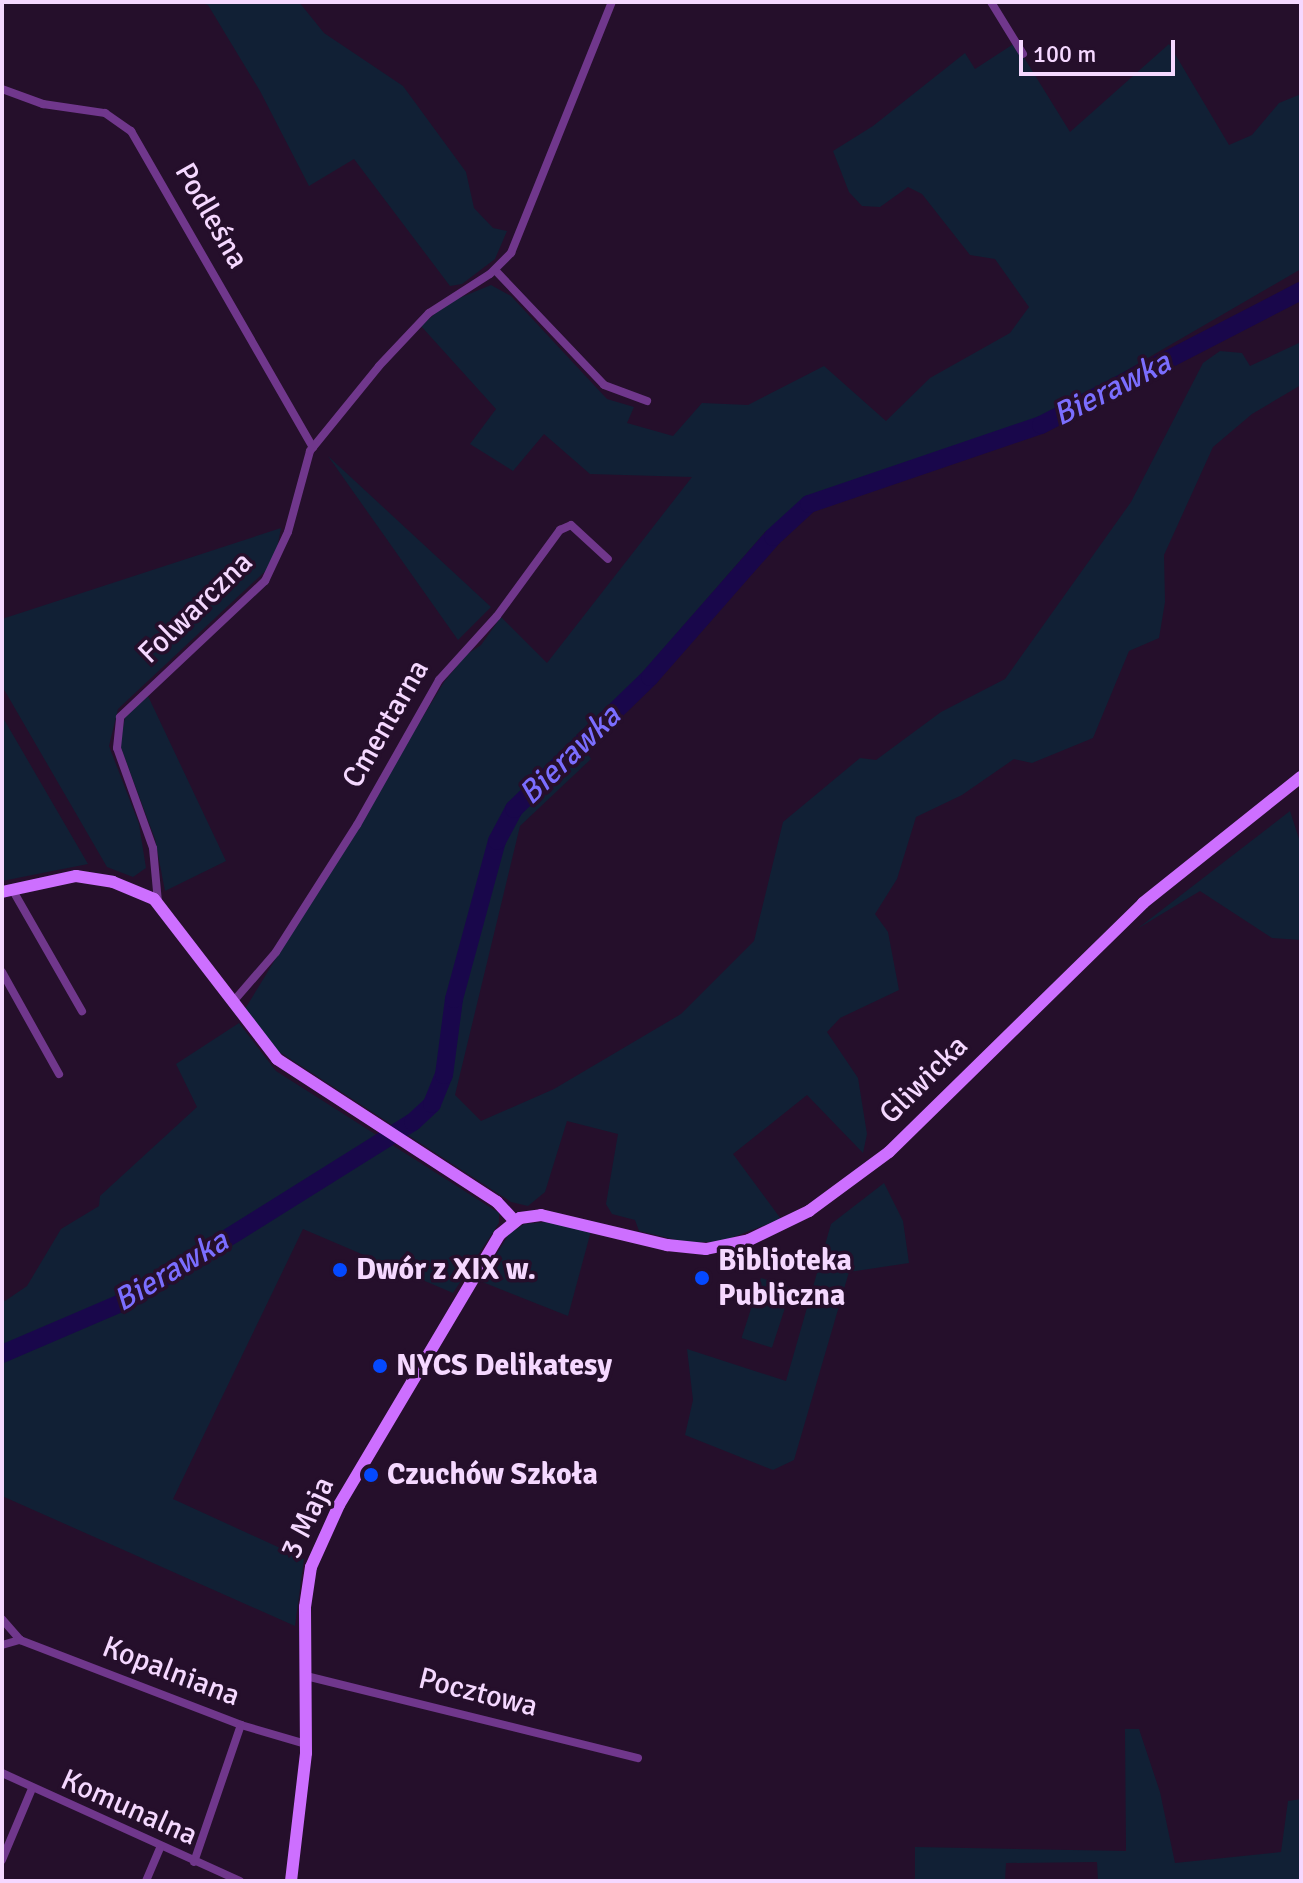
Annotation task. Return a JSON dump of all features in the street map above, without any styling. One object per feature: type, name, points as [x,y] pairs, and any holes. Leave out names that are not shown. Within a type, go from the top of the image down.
[{"type":"main road","name":"Gliwicka","points":[[515,1221],[548,1215],[667,1245],[706,1249],[749,1240],[809,1211],[889,1152],[1143,903],[1301,777]]},
{"type":"main road","points":[[7,890],[83,876],[113,882],[158,902],[277,1059],[502,1206],[515,1221]]},
{"type":"main road","name":"3 Maja","points":[[291,1881],[306,1744],[305,1594],[321,1540],[484,1256],[515,1221]]},
{"type":"street","name":"Folwarczna","points":[[158,902],[153,848],[120,760],[118,723],[133,701],[190,655],[265,581],[284,544],[313,447],[413,328],[441,304],[495,270],[525,226],[612,2]]},
{"type":"street","points":[[991,2],[1023,54]]},
{"type":"street","name":"Podleśna","points":[[2,89],[43,104],[105,113],[131,131],[313,447]]},
{"type":"street","points":[[495,270],[604,385],[647,401]]},
{"type":"street","name":"Cmentarna","points":[[232,1003],[276,952],[357,825],[439,680],[497,616],[560,530],[571,525],[608,559]]},
{"type":"street","points":[[7,890],[82,1011]]},
{"type":"street","points":[[2,972],[59,1074]]},
{"type":"street","name":"Kopalniana","points":[[2,1619],[20,1640],[241,1725],[306,1744]]},
{"type":"street","points":[[2,1645],[20,1640]]},
{"type":"street","name":"Pocztowa","points":[[306,1676],[638,1758]]},
{"type":"street","points":[[194,1862],[241,1725]]},
{"type":"street","name":"Komunalna","points":[[2,1773],[31,1791],[240,1881]]},
{"type":"street","points":[[2,1860],[31,1791]]},
{"type":"street","points":[[146,1881],[160,1848]]},
{"type":"shaded area","points":[[198,2],[299,2],[324,33],[403,86],[466,172],[474,208],[493,228],[507,231],[495,259],[462,284],[450,286],[354,159],[309,186],[260,91],[208,5]]},
{"type":"shaded area","points":[[1015,43],[1070,132],[1169,44],[1229,145],[1252,135],[1279,103],[1301,94],[1301,269],[1048,416],[823,493],[765,532],[630,687],[576,735],[591,759],[520,826],[455,1095],[481,1121],[554,1089],[681,1014],[754,941],[783,822],[860,758],[876,760],[941,712],[1005,679],[1131,502],[1203,363],[1220,351],[1242,353],[1250,366],[1301,342],[1301,385],[1252,414],[1213,447],[1164,555],[1165,602],[1159,638],[1129,651],[1093,738],[1032,763],[1014,759],[962,795],[916,817],[897,879],[875,914],[888,932],[899,990],[840,1018],[827,1032],[858,1078],[867,1134],[863,1153],[807,1095],[733,1154],[781,1219],[720,1242],[685,1242],[639,1231],[635,1220],[612,1214],[606,1204],[618,1134],[567,1121],[545,1192],[528,1206],[511,1202],[278,1051],[245,1009],[444,682],[466,655],[481,645],[501,617],[547,663],[692,477],[590,474],[544,434],[513,471],[470,444],[496,409],[421,326],[447,303],[491,285],[511,296],[607,399],[634,407],[627,423],[673,436],[702,403],[748,405],[824,366],[886,421],[930,378],[1010,333],[1029,307],[995,259],[970,255],[922,194],[908,187],[880,207],[862,206],[849,192],[833,151],[873,126],[965,53],[975,69]]},
{"type":"shaded area","points":[[328,456],[491,607],[458,640]]},
{"type":"shaded area","points":[[281,528],[274,563],[118,709],[109,746],[139,824],[146,868],[133,877],[107,867],[2,686],[2,619]]},
{"type":"shaded area","points":[[148,696],[226,861],[165,891],[155,839],[120,745],[125,717]]},
{"type":"shaded area","points":[[2,716],[88,864],[2,881]]},
{"type":"shaded area","points":[[1290,811],[1301,845],[1301,940],[1272,938],[1200,891],[1137,929]]},
{"type":"shaded area","points":[[239,1023],[276,1071],[499,1213],[499,1223],[453,1293],[303,1229],[173,1499],[304,1559],[295,1626],[2,1496],[2,1298],[5,1301],[27,1286],[61,1229],[99,1206],[100,1196],[197,1107],[176,1064]]},
{"type":"shaded area","points":[[884,1183],[903,1221],[909,1263],[849,1272],[794,1460],[773,1470],[685,1435],[693,1400],[687,1349],[786,1381],[831,1224]]},
{"type":"shaded area","points":[[546,1222],[591,1231],[568,1316],[480,1281],[509,1234],[524,1224]]},
{"type":"shaded area","points":[[761,1278],[791,1288],[772,1348],[742,1338]]},
{"type":"shaded area","points":[[1125,1729],[1139,1729],[1160,1792],[1175,1863],[1281,1852],[1288,1801],[1301,1799],[1301,1881],[1098,1881],[1097,1862],[1006,1863],[1005,1881],[915,1881],[915,1847],[1126,1851]]},
{"type":"waterway","name":"Bierawka","points":[[2,1354],[128,1300],[413,1122],[432,1104],[444,1075],[454,999],[497,841],[514,809],[650,677],[773,537],[809,504],[1041,425],[1301,291]]},
{"type":"place","name":"Dwór z XIX w.","points":[[340,1270]]},
{"type":"place","name":"Biblioteka Publiczna","points":[[702,1278]]},
{"type":"place","name":"NYCS Delikatesy","points":[[380,1366]]},
{"type":"place","name":"Czuchów Szkoła","points":[[371,1475]]}]
